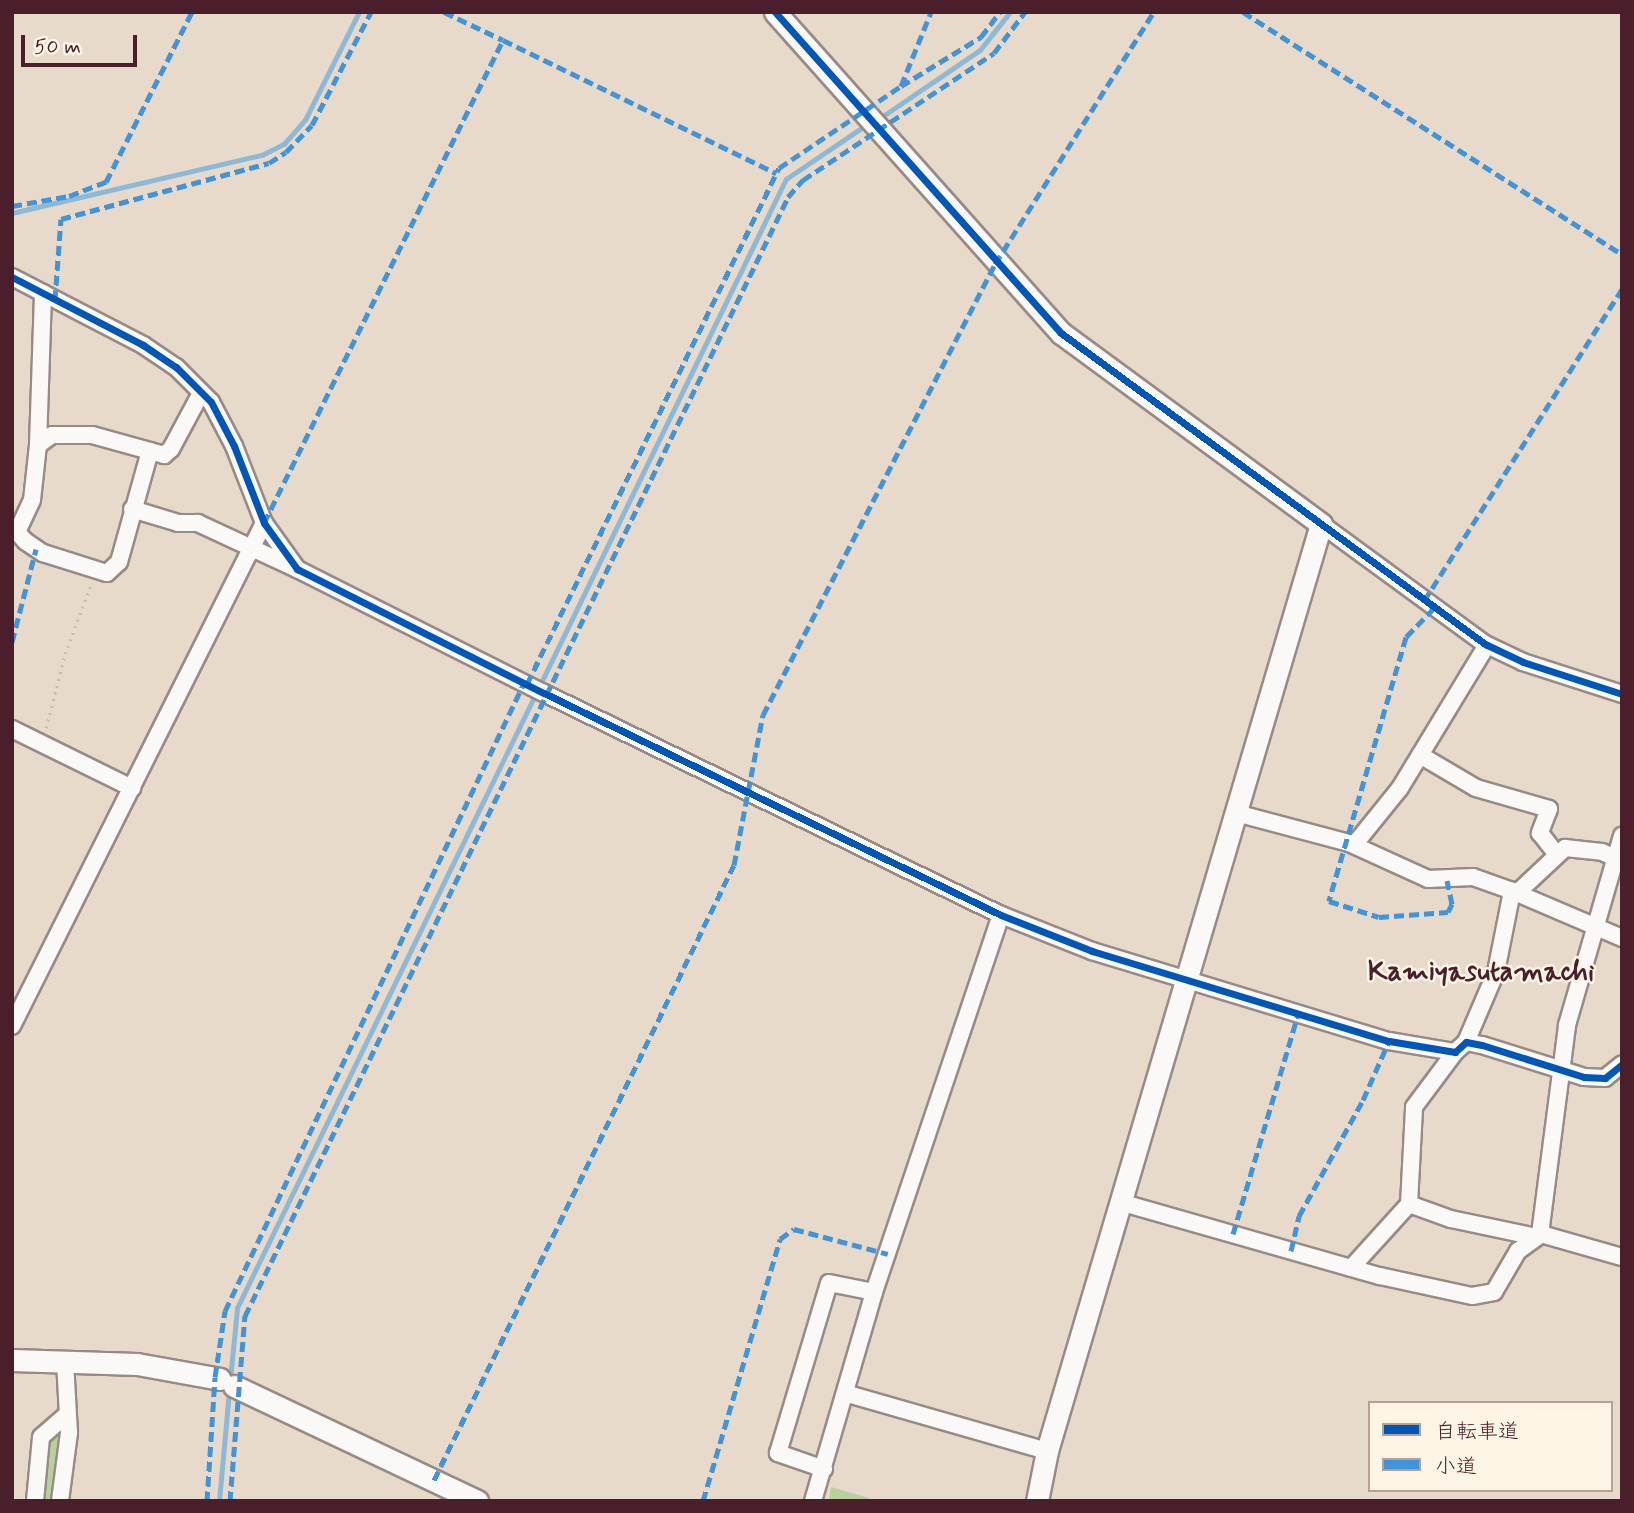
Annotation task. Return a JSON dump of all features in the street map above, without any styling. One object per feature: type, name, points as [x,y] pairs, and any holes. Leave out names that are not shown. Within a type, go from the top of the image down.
[{"type":"street","points":[[775,12],[1061,333],[1487,645],[1523,662],[1622,694]]},
{"type":"street","points":[[12,277],[143,345],[176,367],[211,402],[234,446],[264,523],[297,569]]},
{"type":"street","points":[[43,293],[38,445],[32,500],[14,530],[43,553],[107,573],[119,562],[150,451]]},
{"type":"street","points":[[38,445],[52,435],[72,433],[164,455],[201,393]]},
{"type":"street","points":[[132,509],[178,523],[198,523],[297,569],[544,693],[1001,915],[1184,982],[1389,1041],[1461,1047],[1563,1067],[1584,1077],[1605,1078],[1622,1064]]},
{"type":"street","points":[[12,1026],[264,523]]},
{"type":"street","points":[[1037,1501],[1047,1451],[1123,1203],[1184,982],[1321,524]]},
{"type":"street","points":[[1354,845],[1400,788],[1487,645]]},
{"type":"street","points":[[12,729],[132,788]]},
{"type":"street","points":[[1420,755],[1476,788],[1520,797],[1549,809],[1540,833],[1555,852]]},
{"type":"street","points":[[1236,813],[1354,845],[1428,879],[1473,877],[1622,938]]},
{"type":"street","points":[[1123,1203],[1351,1268],[1472,1296],[1494,1292],[1518,1251],[1536,1235],[1563,1067],[1567,1025],[1619,860],[1622,836]]},
{"type":"street","points":[[1351,1268],[1409,1204],[1414,1107],[1461,1047],[1496,972],[1515,892],[1555,852],[1586,849],[1619,860]]},
{"type":"street","points":[[813,1501],[848,1394],[874,1292],[1001,915]]},
{"type":"street","points":[[1409,1204],[1451,1219],[1536,1235],[1622,1257]]},
{"type":"street","points":[[824,1469],[778,1453],[829,1283],[874,1292]]},
{"type":"street","points":[[12,1360],[137,1364],[228,1382],[477,1501]]},
{"type":"street","points":[[60,1501],[69,1433],[65,1362]]},
{"type":"street","points":[[848,1394],[1047,1451]]},
{"type":"street","points":[[35,1501],[41,1437],[66,1414]]},
{"type":"path","points":[[42,744],[65,654],[96,571]]},
{"type":"green space","points":[[52,1431],[62,1443],[56,1501],[47,1501],[40,1499],[45,1437]]},
{"type":"green space","points":[[831,1487],[869,1498],[869,1501],[829,1501]]},
{"type":"waterway","points":[[12,213],[262,155],[284,144],[305,120],[359,12]]},
{"type":"waterway","points":[[883,116],[980,50],[1010,12]]},
{"type":"waterway","points":[[230,1380],[237,1308],[786,179],[863,127]]},
{"type":"waterway","points":[[219,1501],[229,1392]]},
{"type":"marked path","points":[[12,206],[69,196],[106,182],[192,12]]},
{"type":"marked path","points":[[55,300],[61,219],[269,163],[286,152],[312,125],[371,12]]},
{"type":"marked path","points":[[444,12],[503,40]]},
{"type":"marked path","points":[[527,684],[779,168],[901,86],[931,12]]},
{"type":"marked path","points":[[901,86],[981,37],[1000,12]]},
{"type":"marked path","points":[[230,1501],[245,1316],[788,197],[803,180],[994,53],[1025,12]]},
{"type":"marked path","points":[[434,1480],[734,865],[763,715],[995,264],[1154,12]]},
{"type":"marked path","points":[[1243,12],[1622,254]]},
{"type":"marked path","points":[[264,523],[503,40],[776,173]]},
{"type":"marked path","points":[[1424,601],[1622,289]]},
{"type":"marked path","points":[[12,642],[36,549]]},
{"type":"marked path","points":[[1434,608],[1406,637],[1329,901],[1379,917],[1448,912],[1452,904],[1447,881]]},
{"type":"marked path","points":[[207,1501],[215,1377],[225,1311],[524,683]]},
{"type":"marked path","points":[[1233,1234],[1298,1015]]},
{"type":"marked path","points":[[1291,1251],[1299,1216],[1363,1100],[1389,1041]]},
{"type":"marked path","points":[[703,1501],[780,1239],[794,1229],[888,1254]]},
{"type":"cycle path","points":[[775,12],[1061,333],[1485,644],[1523,662],[1622,694]]},
{"type":"cycle path","points":[[12,277],[143,345],[176,367],[211,402],[234,446],[264,523],[297,569],[544,693],[1001,915],[1092,951],[1389,1041],[1455,1052],[1466,1042],[1584,1077],[1605,1078],[1622,1064]]},
{"type":"district","name":"Kamiyasutamachi","points":[[1481,973]]}]
